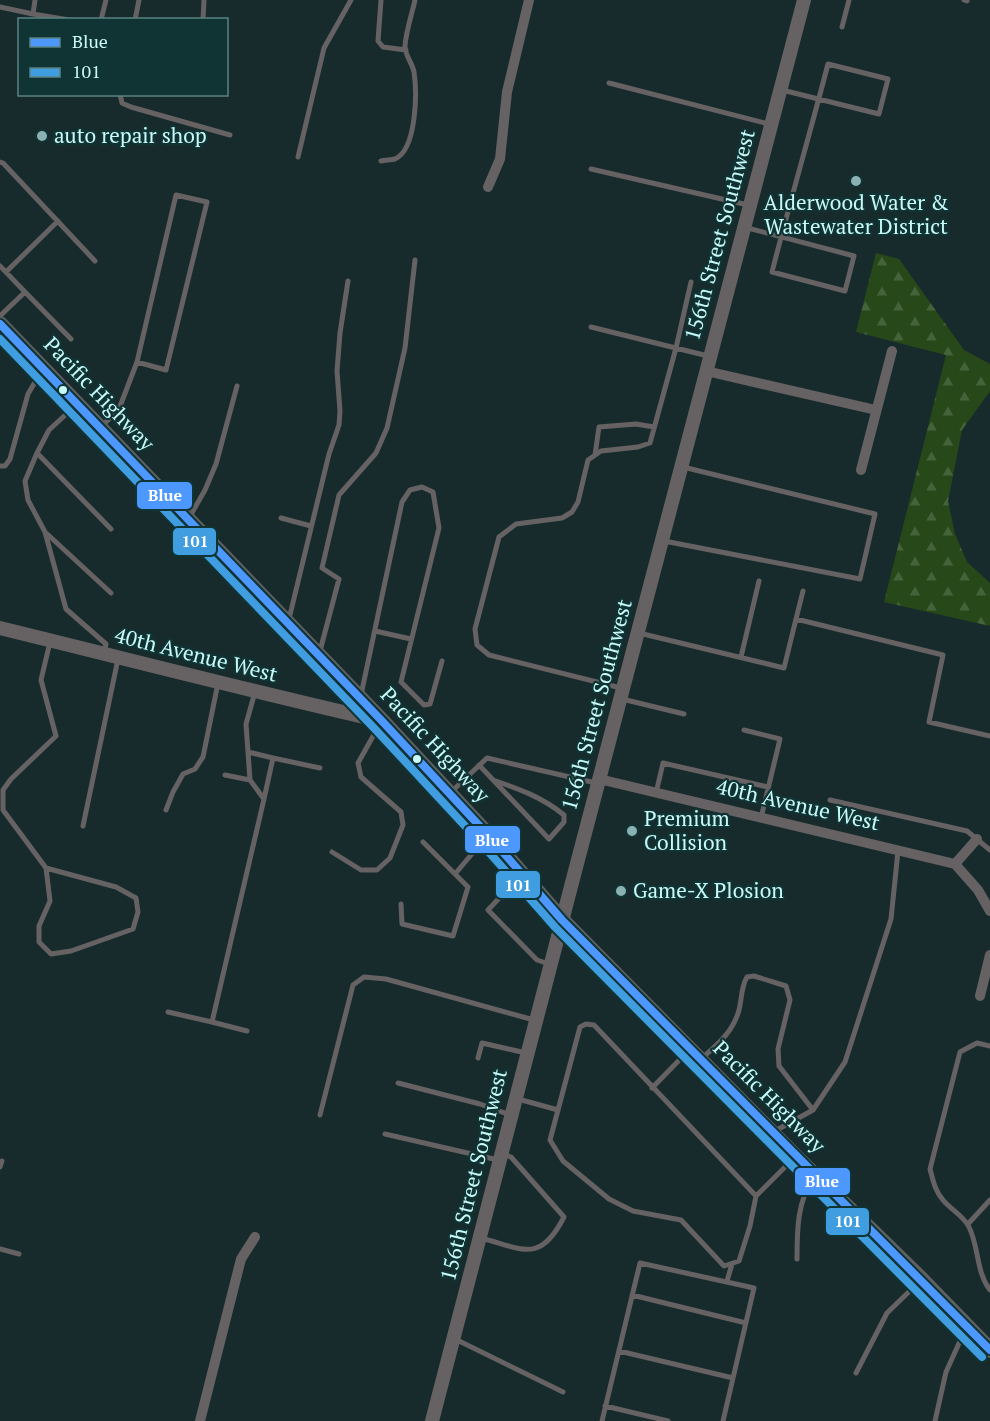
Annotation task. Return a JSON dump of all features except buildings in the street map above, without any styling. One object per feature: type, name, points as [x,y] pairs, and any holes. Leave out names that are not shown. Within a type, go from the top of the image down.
[{"type":"highway","name":"Pacific Highway","points":[[0,324],[449,793],[562,920],[990,1350]]},
{"type":"street","points":[[488,187],[500,159],[507,92],[529,0]]},
{"type":"street","name":"156th Street Southwest","points":[[432,1421],[804,0]]},
{"type":"street","points":[[861,470],[892,351]]},
{"type":"street","points":[[706,371],[876,410]]},
{"type":"street","name":"40th Avenue West","points":[[0,628],[381,721]]},
{"type":"street","name":"40th Avenue West","points":[[598,781],[955,864]]},
{"type":"street","points":[[977,839],[955,864],[978,890],[990,911]]},
{"type":"street","points":[[980,996],[990,956]]},
{"type":"street","points":[[200,1421],[241,1259],[255,1237]]},
{"type":"lane","points":[[33,14],[35,0]]},
{"type":"lane","points":[[102,18],[106,0]]},
{"type":"lane","points":[[135,18],[139,0]]},
{"type":"lane","points":[[203,18],[204,0]]},
{"type":"lane","points":[[298,157],[324,48],[351,0]]},
{"type":"lane","points":[[381,0],[377,36],[380,44],[383,47],[406,50]]},
{"type":"lane","points":[[381,161],[396,159],[404,150],[413,125],[414,71],[406,55],[405,46],[415,0]]},
{"type":"lane","points":[[842,27],[849,0]]},
{"type":"lane","points":[[0,7],[57,18]]},
{"type":"lane","points":[[744,226],[781,236],[854,256],[845,291],[772,272],[781,236],[819,99],[828,64],[888,79],[879,114],[819,99],[781,89]]},
{"type":"lane","points":[[609,83],[771,125]]},
{"type":"lane","points":[[120,96],[122,103],[131,107],[230,135]]},
{"type":"lane","points":[[0,162],[95,261]]},
{"type":"lane","points":[[591,169],[750,206]]},
{"type":"lane","points":[[100,428],[119,410],[137,362],[176,195],[207,202],[166,370],[137,362]]},
{"type":"lane","points":[[6,272],[58,221]]},
{"type":"lane","points":[[319,656],[339,579],[322,568],[339,495],[376,453],[387,428],[405,348],[415,260]]},
{"type":"lane","points":[[0,266],[71,339]]},
{"type":"lane","points":[[288,623],[311,526],[339,425],[337,370],[348,281]]},
{"type":"lane","points":[[684,714],[489,655],[477,645],[475,629],[499,537],[516,524],[562,518],[572,513],[578,502],[588,460],[601,451],[638,447],[650,442],[676,348],[691,282]]},
{"type":"lane","points":[[0,316],[25,292]]},
{"type":"lane","points":[[591,327],[710,357]]},
{"type":"lane","points":[[0,466],[5,466],[10,459],[28,394],[43,369]]},
{"type":"lane","points":[[188,520],[216,464],[237,386]]},
{"type":"lane","points":[[77,404],[49,430],[25,481],[28,500],[45,532],[66,609],[106,644],[104,654]]},
{"type":"lane","points":[[595,455],[599,427],[636,424],[654,427]]},
{"type":"lane","points":[[37,453],[111,529]]},
{"type":"lane","points":[[662,540],[860,579],[875,514],[681,467]]},
{"type":"lane","points":[[360,699],[402,502],[410,490],[422,487],[433,492],[439,528],[400,682],[424,705],[430,704],[442,661]]},
{"type":"lane","points":[[281,518],[311,526]]},
{"type":"lane","points":[[45,532],[111,593]]},
{"type":"lane","points":[[741,657],[759,581]]},
{"type":"lane","points":[[638,632],[784,668],[803,591]]},
{"type":"lane","points":[[796,619],[943,655],[929,723],[990,736]]},
{"type":"lane","points":[[375,631],[411,639]]},
{"type":"lane","points":[[46,868],[116,887],[136,898],[138,912],[134,929],[71,951],[51,954],[39,942],[39,926],[50,901],[46,868],[3,810],[3,790],[11,779],[56,736],[40,681],[50,641]]},
{"type":"lane","points":[[83,826],[118,657]]},
{"type":"lane","points":[[166,810],[183,774],[195,769],[203,757],[218,681]]},
{"type":"lane","points":[[255,692],[246,724],[250,780],[264,799]]},
{"type":"lane","points":[[332,852],[361,870],[377,870],[390,858],[403,825],[401,812],[361,777],[358,763],[381,721]]},
{"type":"lane","points":[[744,730],[780,739],[761,818]]},
{"type":"lane","points":[[248,752],[320,768]]},
{"type":"lane","points":[[212,1022],[273,758]]},
{"type":"lane","points":[[449,793],[487,758],[598,781]]},
{"type":"lane","points":[[656,793],[663,763],[768,787]]},
{"type":"lane","points":[[479,765],[493,780],[549,839],[564,822],[564,815],[550,804],[531,793],[493,780]]},
{"type":"lane","points":[[225,775],[250,780]]},
{"type":"lane","points":[[830,800],[968,831],[990,850]]},
{"type":"lane","points":[[455,874],[488,835]]},
{"type":"lane","points":[[401,904],[402,924],[453,936],[468,887],[423,842]]},
{"type":"lane","points":[[773,1132],[813,1110],[845,1062],[891,919],[898,850]]},
{"type":"lane","points":[[522,874],[488,910],[537,960],[550,965]]},
{"type":"lane","points":[[652,1088],[695,1054],[725,1038],[733,1027],[743,985],[747,977],[754,976],[786,986],[790,1000],[778,1048],[779,1066],[813,1110]]},
{"type":"lane","points":[[320,1115],[353,985],[364,977],[386,979],[536,1020]]},
{"type":"lane","points":[[168,1012],[247,1031]]},
{"type":"lane","points":[[756,1196],[594,1025],[586,1024],[580,1028],[550,1140],[563,1161],[609,1198],[633,1211],[681,1220],[724,1266],[739,1262],[756,1196],[796,1157]]},
{"type":"lane","points":[[478,1058],[482,1043],[527,1054]]},
{"type":"lane","points":[[990,1046],[977,1043],[960,1052],[930,1169],[934,1186],[943,1200],[968,1224],[976,1245],[978,1263],[990,1290]]},
{"type":"lane","points":[[398,1083],[480,1104],[511,1115]]},
{"type":"lane","points":[[516,1098],[558,1110]]},
{"type":"lane","points":[[386,1134],[500,1157],[511,1157],[564,1217],[556,1232],[541,1248],[521,1250],[480,1238]]},
{"type":"lane","points":[[796,1259],[799,1217],[808,1186],[815,1176]]},
{"type":"lane","points":[[968,1224],[990,1200]]},
{"type":"lane","points":[[0,1249],[19,1254]]},
{"type":"lane","points":[[602,1421],[640,1263],[754,1288],[723,1421]]},
{"type":"lane","points":[[727,1281],[732,1264]]},
{"type":"lane","points":[[856,1373],[887,1313],[921,1279]]},
{"type":"lane","points":[[632,1296],[746,1323]]},
{"type":"lane","points":[[935,1421],[946,1372],[966,1326]]},
{"type":"lane","points":[[454,1338],[563,1392]]},
{"type":"lane","points":[[619,1351],[733,1378]]},
{"type":"lane","points":[[605,1406],[668,1421]]},
{"type":"green space","points":[[876,253],[899,259],[964,350],[990,364],[990,391],[962,430],[948,501],[955,534],[967,562],[990,583],[990,626],[884,602],[946,355],[856,332]]},
{"type":"transit line","name":"Blue","points":[[0,324],[382,721],[488,835],[562,920],[990,1350]]},
{"type":"transit line","name":"101","points":[[0,339],[374,728],[555,927],[982,1357]]},
{"type":"place","name":"auto repair shop","points":[[42,136]]},
{"type":"place","name":"Alderwood Water & Wastewater District","points":[[856,181]]},
{"type":"place","name":"Premium Collision","points":[[632,831]]},
{"type":"place","name":"Game-X Plosion","points":[[621,891]]}]
